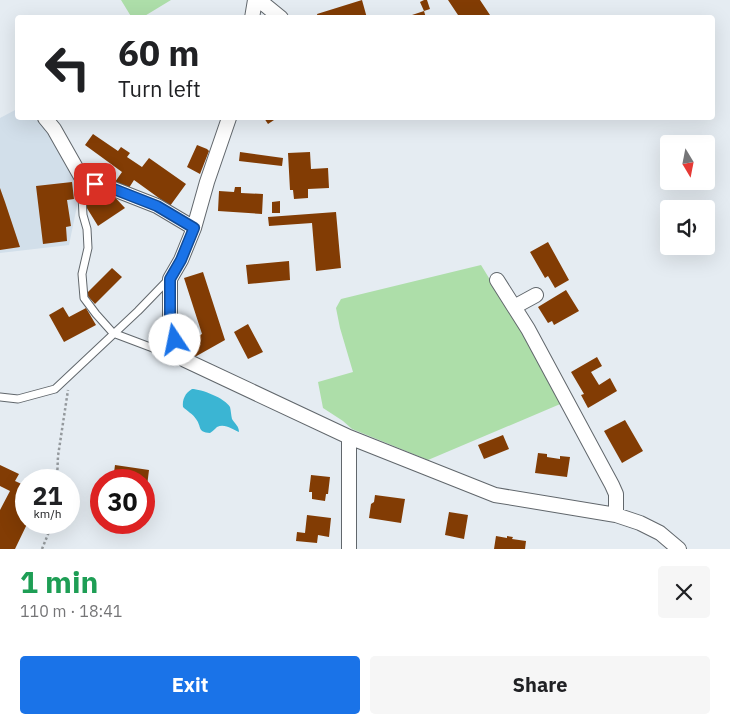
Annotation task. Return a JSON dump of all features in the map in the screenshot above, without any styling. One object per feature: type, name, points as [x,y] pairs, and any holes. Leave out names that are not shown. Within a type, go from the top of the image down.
[{"type":"street","points":[[253,15],[257,0],[278,15]]},
{"type":"street","points":[[47,120],[54,129],[84,182],[106,186],[157,206],[194,228]]},
{"type":"street","points":[[228,120],[207,182],[194,228],[181,260],[170,279],[170,317],[175,340],[185,360],[349,437],[495,495],[616,515],[640,522],[660,533],[679,549]]},
{"type":"street","points":[[497,280],[528,329],[612,485],[616,494],[616,515]]},
{"type":"street","points":[[514,307],[536,295]]},
{"type":"street","points":[[349,437],[349,549]]},
{"type":"lane","points":[[84,182],[82,196],[83,215],[87,229],[88,248],[82,274],[84,298],[114,333],[185,360]]},
{"type":"lane","points":[[0,397],[18,399],[55,389],[170,279]]},
{"type":"path","points":[[57,469],[70,374]]},
{"type":"path","points":[[42,549],[48,534]]},
{"type":"shaded area","points":[[15,110],[15,120],[36,120],[44,124],[76,182],[78,201],[69,245],[0,253],[0,118]]},
{"type":"green space","points":[[121,0],[171,0],[146,15],[130,15]]},
{"type":"green space","points":[[481,265],[565,402],[428,460],[352,429],[323,408],[318,382],[353,372],[336,308],[341,299]]},
{"type":"water","points":[[192,389],[223,400],[230,407],[232,419],[239,432],[229,427],[220,426],[210,433],[203,432],[195,417],[183,407],[184,397]]},
{"type":"building","points":[[362,0],[366,15],[317,15]]},
{"type":"building","points":[[427,0],[430,9],[424,11],[420,2]]},
{"type":"building","points":[[448,0],[480,0],[490,15],[458,15]]},
{"type":"building","points":[[424,11],[425,15],[412,15]]},
{"type":"building","points":[[265,120],[274,120],[268,124]]},
{"type":"building","points":[[93,134],[118,151],[121,147],[130,153],[127,157],[142,167],[149,158],[186,184],[170,206],[134,180],[127,191],[115,182],[122,172],[85,145]]},
{"type":"building","points":[[197,145],[209,151],[200,174],[187,167]]},
{"type":"building","points":[[240,152],[283,158],[282,166],[239,161]]},
{"type":"building","points":[[310,152],[311,169],[328,168],[329,188],[308,189],[308,198],[294,199],[293,190],[290,190],[288,153]]},
{"type":"building","points":[[72,182],[74,199],[67,200],[71,226],[66,227],[67,241],[43,244],[36,186]]},
{"type":"building","points":[[235,187],[241,187],[241,193],[263,194],[262,214],[218,211],[219,191],[234,192]]},
{"type":"building","points":[[0,188],[5,202],[20,247],[0,250]]},
{"type":"building","points":[[109,191],[125,208],[98,226],[85,205],[93,200],[95,205],[105,199],[102,195]]},
{"type":"building","points":[[280,201],[280,213],[272,213],[272,202]]},
{"type":"building","points":[[336,212],[341,268],[316,271],[312,223],[269,226],[268,217]]},
{"type":"building","points":[[548,242],[569,280],[555,288],[548,276],[545,278],[530,252]]},
{"type":"building","points":[[289,261],[290,280],[248,284],[246,265]]},
{"type":"building","points":[[112,268],[122,277],[95,304],[86,294]]},
{"type":"building","points":[[203,272],[225,340],[193,358],[184,343],[202,334],[184,278]]},
{"type":"building","points":[[566,290],[579,311],[554,325],[552,321],[548,323],[538,307]]},
{"type":"building","points":[[63,307],[69,317],[86,308],[96,325],[64,342],[49,315]]},
{"type":"building","points":[[248,324],[263,352],[248,359],[234,332]]},
{"type":"building","points":[[597,357],[602,366],[591,372],[599,385],[610,378],[617,391],[588,408],[581,395],[584,394],[571,372]]},
{"type":"building","points":[[625,420],[643,451],[622,463],[604,431]]},
{"type":"building","points":[[503,435],[509,449],[484,459],[478,445]]},
{"type":"building","points":[[538,453],[560,459],[560,456],[570,457],[567,477],[535,473]]},
{"type":"building","points":[[0,465],[15,472],[15,534],[22,534],[15,549],[0,549],[0,510],[10,491],[0,486]]},
{"type":"building","points":[[115,465],[142,469],[114,469]]},
{"type":"building","points":[[311,475],[330,477],[328,494],[326,494],[325,501],[312,499],[312,492],[309,492]]},
{"type":"building","points":[[375,495],[405,499],[401,523],[369,518],[371,504],[374,502]]},
{"type":"building","points":[[449,512],[468,515],[464,539],[445,535]]},
{"type":"building","points":[[307,515],[331,518],[329,537],[318,535],[317,543],[296,541],[297,532],[305,533]]},
{"type":"building","points":[[496,536],[513,537],[512,539],[526,541],[525,549],[494,549]]},
{"type":"route","points":[[95,184],[106,186],[157,206],[194,228],[181,260],[170,279],[170,317],[175,340]]}]
